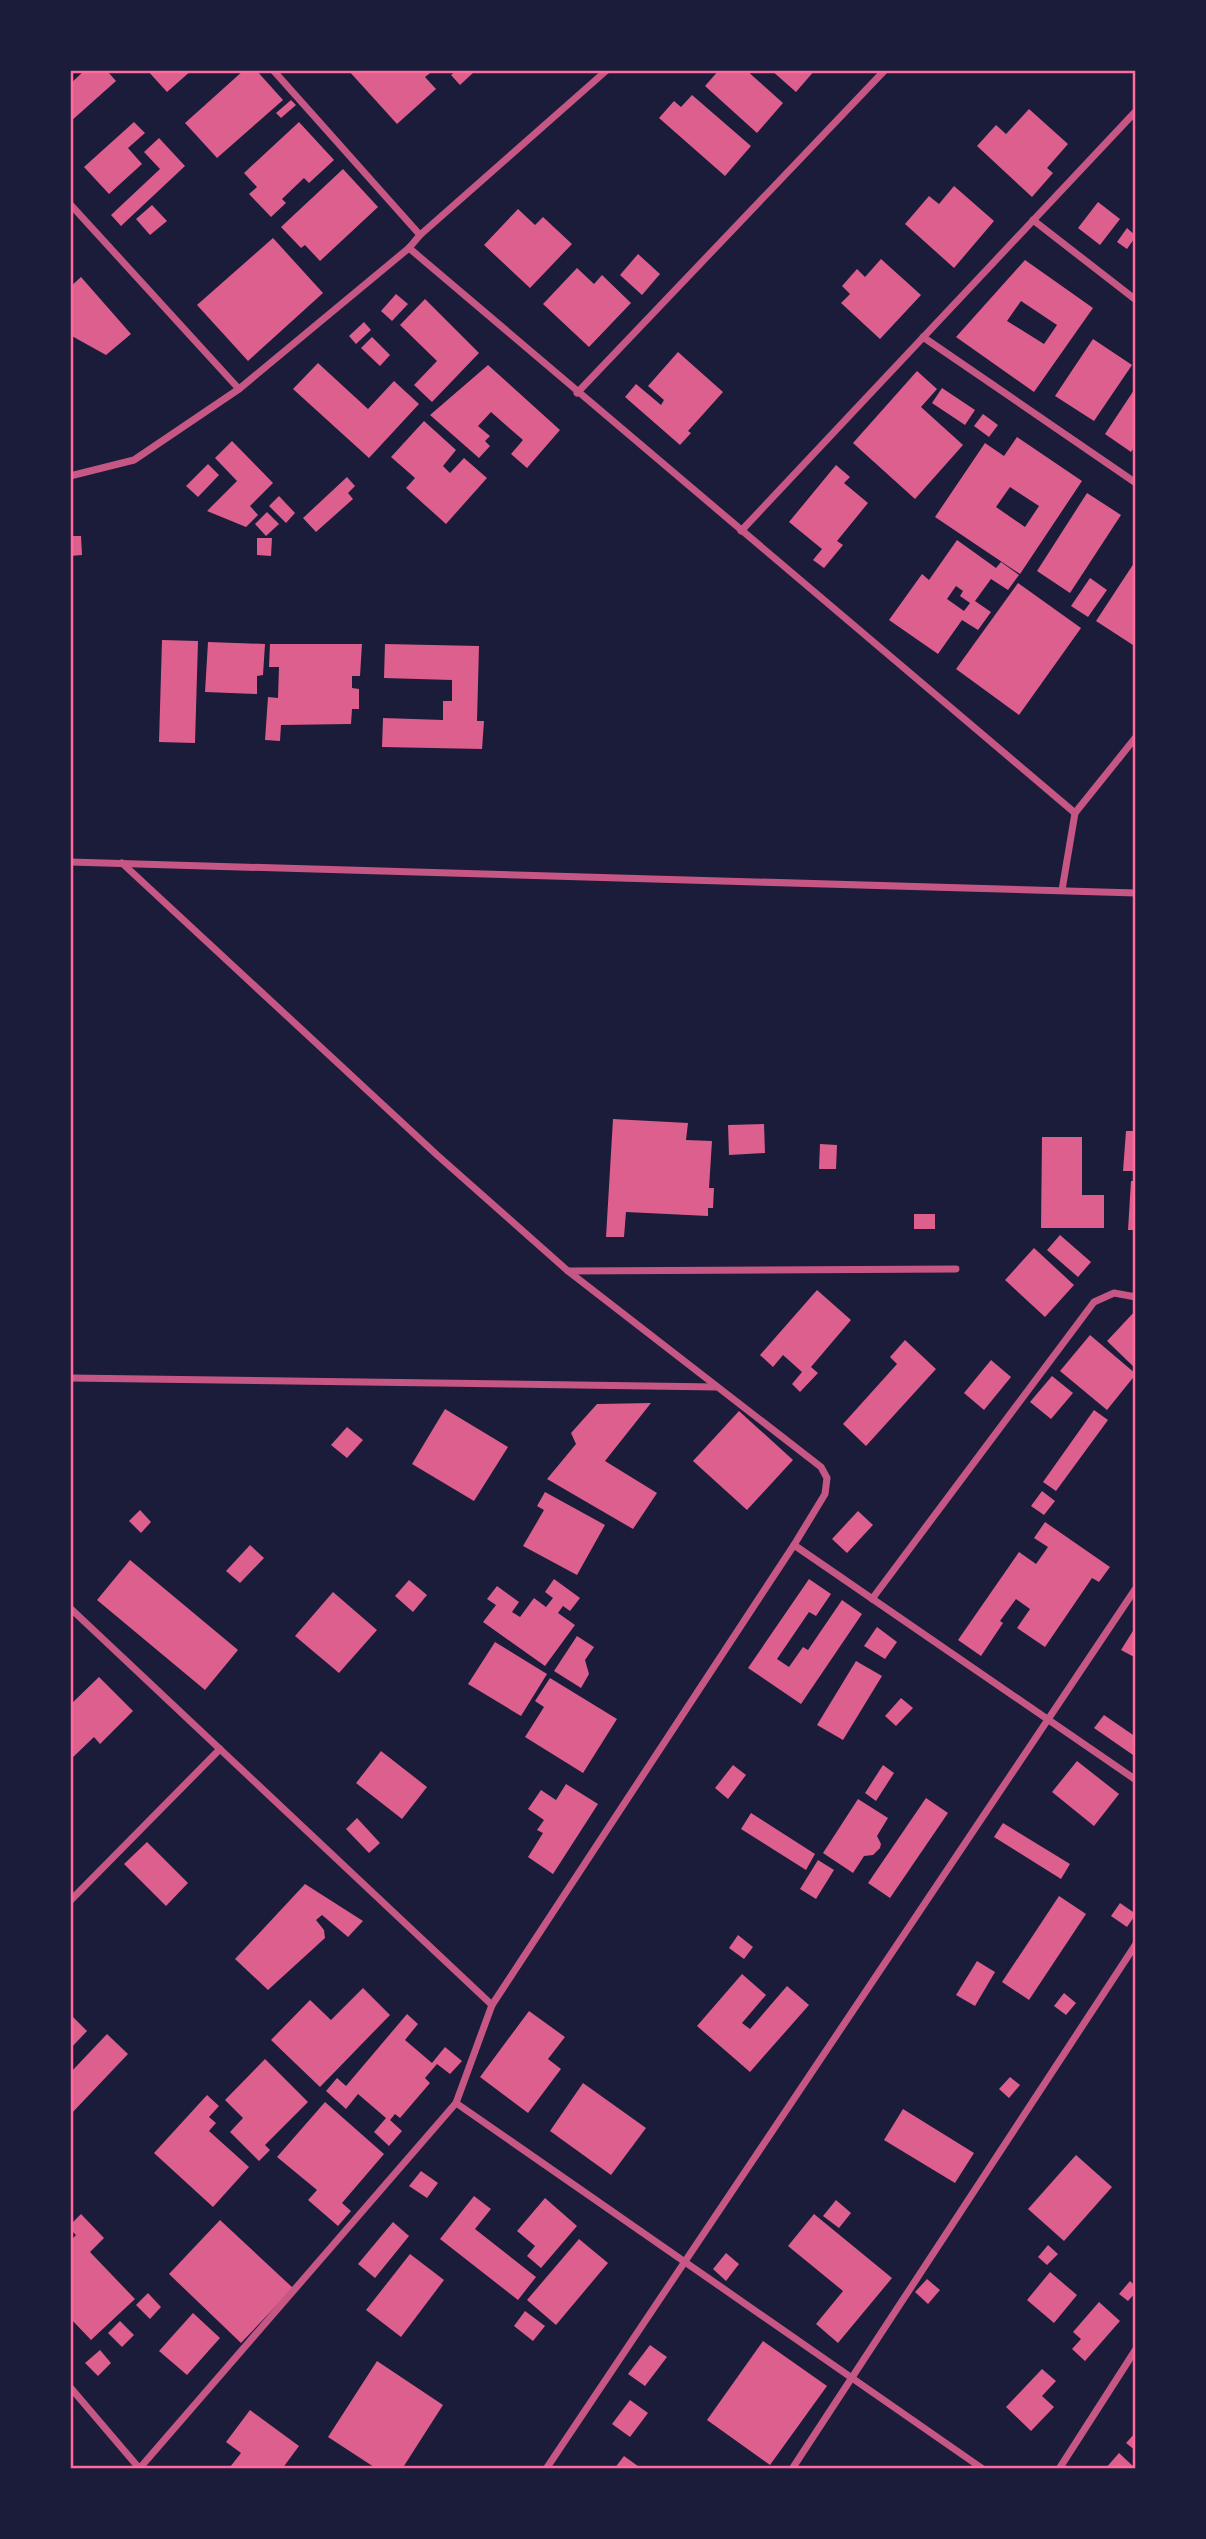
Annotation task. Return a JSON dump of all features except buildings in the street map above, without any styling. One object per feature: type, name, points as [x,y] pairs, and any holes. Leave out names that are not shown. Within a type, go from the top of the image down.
[{"type":"street","points":[[273,70],[420,235]]},
{"type":"street","points":[[577,393],[885,70]]},
{"type":"street","points":[[70,476],[134,460],[239,389],[409,248],[420,235],[601,72]]},
{"type":"street","points":[[741,531],[1136,111]]},
{"type":"street","points":[[70,204],[239,389]]},
{"type":"street","points":[[1033,220],[1136,300]]},
{"type":"street","points":[[409,248],[1075,813]]},
{"type":"street","points":[[923,337],[1136,483]]},
{"type":"street","points":[[1062,890],[1075,813],[1136,737]]},
{"type":"street","points":[[70,862],[1136,893]]},
{"type":"street","points":[[70,2387],[139,2469],[456,2103],[492,2005],[794,1545],[825,1494],[827,1479],[821,1467],[568,1271],[437,1155],[122,863]]},
{"type":"street","points":[[568,1271],[956,1269]]},
{"type":"street","points":[[872,1599],[1094,1302],[1114,1293],[1136,1297]]},
{"type":"street","points":[[70,1378],[718,1387]]},
{"type":"street","points":[[794,1545],[1136,1780]]},
{"type":"street","points":[[546,2469],[1136,1588]]},
{"type":"street","points":[[70,1608],[492,2005]]},
{"type":"street","points":[[70,1901],[220,1749]]},
{"type":"street","points":[[792,2469],[1136,1944]]},
{"type":"street","points":[[456,2103],[983,2469]]},
{"type":"street","points":[[1059,2469],[1136,2349]]}]
